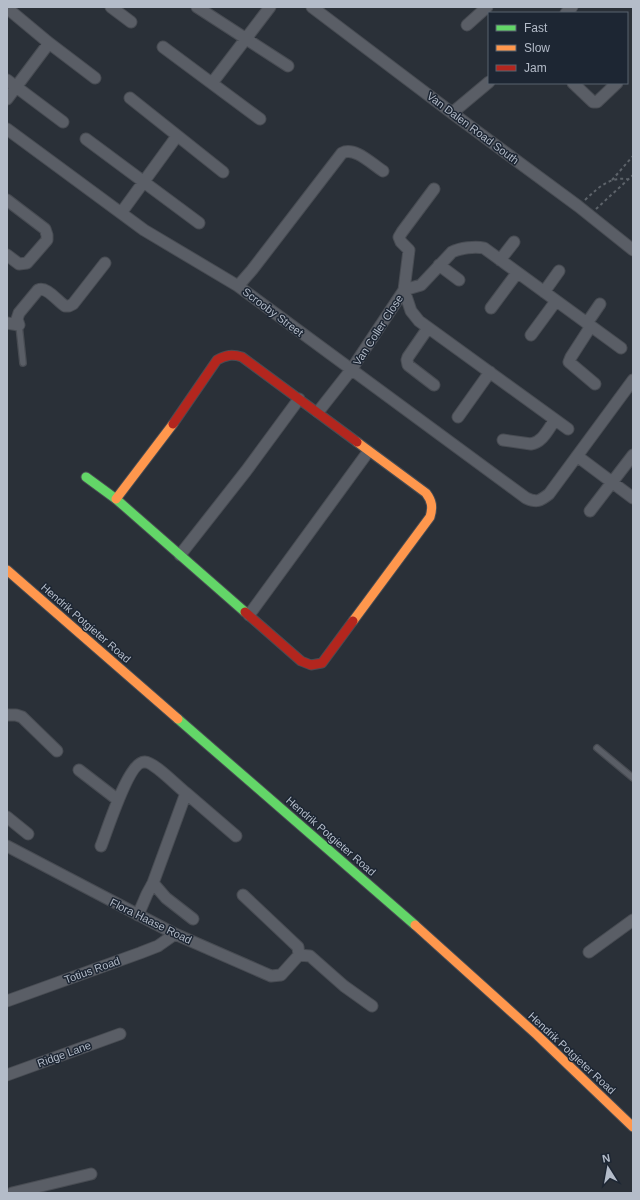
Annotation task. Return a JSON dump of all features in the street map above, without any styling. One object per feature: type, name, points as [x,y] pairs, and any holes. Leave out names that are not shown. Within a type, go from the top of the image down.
[{"type":"street","points":[[111,7],[131,22]]},
{"type":"street","points":[[197,7],[288,66]]},
{"type":"street","points":[[212,83],[270,7]]},
{"type":"street","name":"Van Dalen Road South","points":[[312,7],[578,206],[633,250]]},
{"type":"street","points":[[467,25],[487,7]]},
{"type":"street","points":[[7,8],[49,43],[95,78]]},
{"type":"street","points":[[7,99],[12,83],[49,43]]},
{"type":"street","points":[[163,47],[260,119]]},
{"type":"street","points":[[12,83],[63,122]]},
{"type":"street","points":[[452,113],[488,83]]},
{"type":"street","points":[[574,84],[593,102],[597,102],[617,84]]},
{"type":"street","points":[[130,98],[223,172]]},
{"type":"street","name":"Scrooby Street","points":[[7,129],[144,230],[238,286],[526,498],[533,502],[541,500],[549,494],[577,456]]},
{"type":"street","points":[[121,213],[177,136]]},
{"type":"street","points":[[86,139],[199,223]]},
{"type":"street","points":[[238,286],[342,153],[346,151],[354,152],[383,171]]},
{"type":"street","points":[[434,189],[400,235],[400,240],[408,248],[409,253],[404,290],[411,311],[419,322],[568,429]]},
{"type":"street","points":[[7,200],[45,229],[48,237],[27,263],[19,264],[7,255]]},
{"type":"street","points":[[500,260],[514,242]]},
{"type":"street","points":[[404,290],[421,285],[449,254],[455,251],[484,248],[621,348]]},
{"type":"street","points":[[7,323],[19,325],[17,319],[19,313],[38,290],[41,289],[46,290],[62,304],[69,306],[73,304],[105,263]]},
{"type":"street","points":[[439,265],[459,280]]},
{"type":"street","points":[[544,292],[559,271]]},
{"type":"street","points":[[491,308],[517,273]]},
{"type":"street","name":"Van Coller Close","points":[[318,412],[351,370],[404,290]]},
{"type":"street","points":[[531,335],[556,301]]},
{"type":"street","points":[[595,384],[570,362],[571,357],[600,304]]},
{"type":"street","points":[[428,328],[408,357],[407,362],[408,365],[434,385]]},
{"type":"street","points":[[86,477],[116,499],[248,615],[305,663],[311,665],[322,663],[430,517],[432,511],[431,498],[426,493],[368,452],[318,412],[242,357],[234,354],[226,355],[218,360],[163,439],[116,499]]},
{"type":"street","points":[[458,417],[490,372]]},
{"type":"street","points":[[633,380],[577,456],[633,498]]},
{"type":"street","points":[[180,555],[246,471],[299,399]]},
{"type":"street","points":[[503,440],[535,444],[541,440],[555,420]]},
{"type":"street","points":[[248,615],[368,452]]},
{"type":"street","points":[[590,510],[633,455]]},
{"type":"street","name":"Hendrik Potgieter Road","points":[[7,570],[433,941],[537,1035],[633,1127]]},
{"type":"street","points":[[7,715],[22,717],[57,751]]},
{"type":"street","points":[[101,846],[118,800],[134,768],[138,763],[142,762],[151,763],[236,836]]},
{"type":"street","points":[[80,770],[118,800]]},
{"type":"street","points":[[138,915],[153,884],[186,794]]},
{"type":"street","points":[[7,817],[28,834]]},
{"type":"street","name":"Flora Haase Road","points":[[7,846],[174,934],[271,976],[281,975],[296,957]]},
{"type":"street","points":[[153,884],[166,898],[193,919]]},
{"type":"street","points":[[243,895],[298,947],[299,952],[296,957]]},
{"type":"street","points":[[589,952],[633,920]]},
{"type":"street","name":"Totius Road","points":[[7,1001],[146,951],[158,946],[174,934]]},
{"type":"street","points":[[296,957],[310,956],[344,986],[372,1006]]},
{"type":"street","name":"Ridge Lane","points":[[7,1075],[120,1034]]},
{"type":"street","points":[[12,1193],[91,1174]]},
{"type":"lane","points":[[19,325],[23,363]]},
{"type":"lane","points":[[597,748],[633,778]]},
{"type":"path","points":[[578,206],[601,186],[612,180],[633,156]]},
{"type":"path","points":[[589,215],[633,175]]},
{"type":"path","points":[[612,180],[633,180]]},
{"type":"traffic: fast","points":[[86,477],[116,499],[245,612]]},
{"type":"traffic: fast","points":[[178,719],[415,925]]},
{"type":"traffic: slow","points":[[116,499],[173,424]]},
{"type":"traffic: slow","points":[[353,621],[430,517],[432,507],[431,501],[426,493],[357,442]]},
{"type":"traffic: slow","points":[[7,570],[178,719]]},
{"type":"traffic: slow","points":[[415,925],[537,1035],[633,1127]]},
{"type":"traffic: jam","points":[[173,424],[217,360],[232,355],[242,357],[357,442]]},
{"type":"traffic: jam","points":[[245,612],[301,661],[311,665],[322,663],[353,621]]}]
